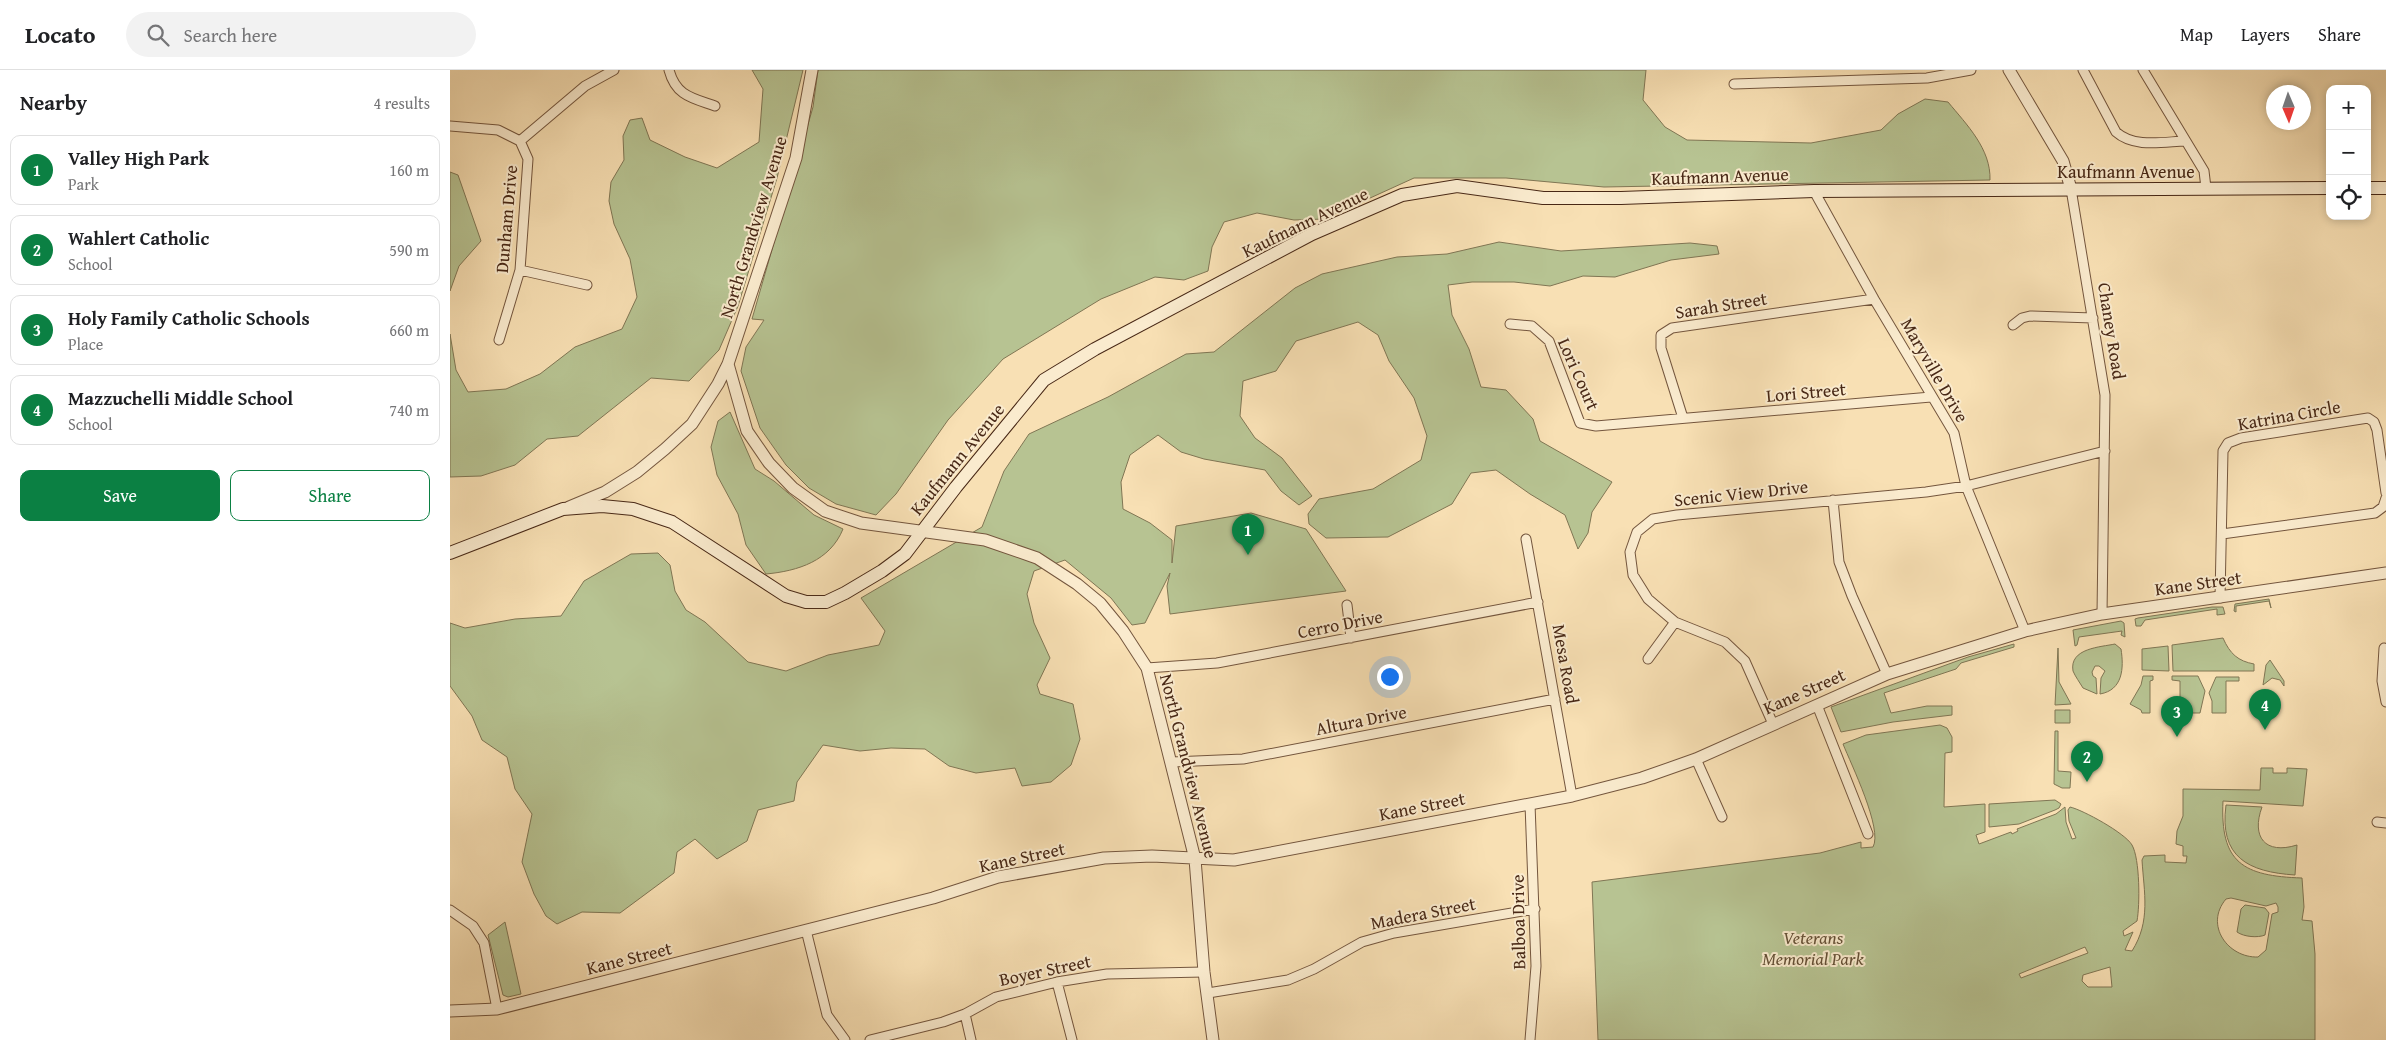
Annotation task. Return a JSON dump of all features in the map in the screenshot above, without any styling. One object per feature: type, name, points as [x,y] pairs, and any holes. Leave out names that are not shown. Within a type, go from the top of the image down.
[{"type":"main road","name":"Kaufmann Avenue","points":[[450,553],[563,509],[602,506],[633,509],[672,522],[786,596],[806,602],[826,602],[852,589],[905,554],[1044,380],[1095,349],[1312,234],[1402,195],[1457,186],[1544,198],[1621,198],[1814,190],[2326,188]]},
{"type":"main road","points":[[2371,188],[2386,188]]},
{"type":"street","points":[[520,140],[585,86],[614,70]]},
{"type":"street","points":[[669,70],[673,84],[687,96],[716,106]]},
{"type":"street","name":"North Grandview Avenue","points":[[563,509],[604,492],[637,472],[692,424],[718,384],[728,364],[796,158],[812,70]]},
{"type":"street","points":[[1734,84],[1927,78],[1971,70]]},
{"type":"street","name":"Chaney Road","points":[[2009,70],[2063,161],[2071,189],[2105,395],[2102,614]]},
{"type":"street","points":[[2083,70],[2116,132],[2123,139],[2142,143],[2185,141]]},
{"type":"street","points":[[2142,70],[2204,171],[2206,188]]},
{"type":"street","name":"Dunham Drive","points":[[450,126],[498,130],[520,140],[528,159],[520,270],[499,340]]},
{"type":"street","name":"Maryville Drive","points":[[1814,190],[1874,299],[1954,433],[1966,486],[2025,631]]},
{"type":"street","points":[[520,270],[587,285]]},
{"type":"street","name":"Sarah Street","points":[[1683,418],[1661,348],[1661,335],[1672,328],[1874,299]]},
{"type":"street","points":[[2013,325],[2022,318],[2030,316],[2093,318]]},
{"type":"street","name":"Lori Court","points":[[1510,324],[1532,326],[1549,342],[1580,423],[1596,426],[1683,418]]},
{"type":"street","name":"North Grandview Avenue","points":[[728,364],[747,431],[769,463],[793,488],[824,511],[862,523],[985,540],[1037,558],[1077,584],[1100,603],[1147,668],[1195,859],[1204,972],[1208,993],[1212,1040]]},
{"type":"street","name":"Lori Street","points":[[1683,418],[1931,397]]},
{"type":"street","name":"Katrina Circle","points":[[2220,598],[2223,452],[2228,443],[2241,438],[2368,418],[2374,422],[2377,430],[2386,493]]},
{"type":"street","name":"Scenic View Drive","points":[[1773,724],[1745,661],[1725,642],[1675,622],[1648,600],[1633,575],[1630,552],[1636,532],[1653,519],[1677,514],[1926,492],[1966,486],[2105,451]]},
{"type":"street","points":[[2222,534],[2375,513],[2384,507],[2386,498]]},
{"type":"street","points":[[1833,500],[1839,562],[1887,674]]},
{"type":"street","name":"Mesa Road","points":[[1526,539],[1572,796]]},
{"type":"street","name":"Kane Street","points":[[450,1011],[497,1009],[933,898],[998,877],[1104,858],[1152,856],[1234,860],[1572,796],[1642,778],[1696,759],[1887,674],[2025,631],[2102,614],[2386,573]]},
{"type":"street","name":"Cerro Drive","points":[[1147,668],[1217,663],[1538,602]]},
{"type":"street","points":[[1347,605],[1352,638]]},
{"type":"street","points":[[1648,660],[1675,622]]},
{"type":"street","points":[[2384,648],[2382,682],[2386,702]]},
{"type":"street","name":"Altura Drive","points":[[1172,762],[1243,759],[1555,699]]},
{"type":"street","points":[[1817,705],[1868,834]]},
{"type":"street","points":[[1696,759],[1722,817]]},
{"type":"street","name":"Balboa Drive","points":[[1530,804],[1536,966],[1530,1040]]},
{"type":"street","name":"Madera Street","points":[[1208,993],[1288,980],[1314,969],[1362,942],[1394,933],[1535,909]]},
{"type":"street","points":[[450,910],[473,926],[484,943],[497,1009]]},
{"type":"street","points":[[806,930],[827,1015],[845,1040]]},
{"type":"street","name":"Boyer Street","points":[[870,1040],[942,1022],[965,1014],[996,997],[1057,982],[1107,974],[1204,972]]},
{"type":"street","points":[[1057,982],[1072,1040]]},
{"type":"street","points":[[965,1014],[971,1040]]},
{"type":"green space","points":[[752,70],[803,70],[777,178],[738,306],[719,350],[689,381],[651,378],[578,436],[547,439],[515,465],[481,476],[450,477],[450,334],[456,370],[468,392],[506,389],[540,374],[575,347],[622,329],[637,297],[630,259],[614,224],[609,201],[611,182],[624,160],[623,136],[630,120],[642,118],[650,140],[685,157],[717,168],[759,142],[763,89]]},
{"type":"green space","points":[[818,70],[1646,70],[1643,100],[1665,127],[1687,140],[1811,143],[1881,130],[1898,114],[1925,99],[1948,102],[1970,129],[1982,148],[1987,158],[1990,180],[1604,187],[1506,178],[1414,178],[1324,219],[1294,220],[1257,213],[1224,222],[1212,247],[1208,271],[1184,280],[1155,277],[1101,299],[1003,359],[948,420],[896,494],[876,515],[836,504],[809,488],[786,465],[760,428],[741,371],[746,347],[764,320],[752,319],[813,107]]},
{"type":"green space","points":[[450,172],[458,175],[481,241],[459,266],[450,291]]},
{"type":"green space","points":[[1499,242],[1561,251],[1690,243],[1717,246],[1719,254],[1671,260],[1615,277],[1583,276],[1550,286],[1514,282],[1472,282],[1448,285],[1452,315],[1469,349],[1481,387],[1506,390],[1533,419],[1540,441],[1612,482],[1592,512],[1588,533],[1578,549],[1565,515],[1530,494],[1496,470],[1471,473],[1452,504],[1388,537],[1326,538],[1309,524],[1308,514],[1319,499],[1373,489],[1421,460],[1427,436],[1414,398],[1389,361],[1378,335],[1358,322],[1296,341],[1276,371],[1243,381],[1240,416],[1255,438],[1282,458],[1312,496],[1299,505],[1281,491],[1265,470],[1204,459],[1181,452],[1158,435],[1130,455],[1121,482],[1123,509],[1150,523],[1172,540],[1172,563],[1176,526],[1251,513],[1306,529],[1346,591],[1170,614],[1167,586],[1170,573],[1145,623],[1132,625],[1111,598],[1065,560],[1034,571],[1027,594],[1034,623],[1050,658],[1037,685],[1040,694],[1073,704],[1080,739],[1071,765],[1051,782],[1022,786],[1015,768],[976,773],[949,766],[925,749],[891,748],[860,751],[823,745],[797,782],[794,801],[758,810],[747,841],[717,859],[695,839],[677,852],[674,873],[620,913],[582,912],[557,924],[546,916],[534,894],[522,862],[532,814],[515,789],[507,757],[482,740],[472,716],[450,686],[450,623],[465,628],[515,619],[561,616],[584,581],[631,554],[658,553],[670,565],[675,591],[686,610],[705,622],[748,662],[786,671],[828,655],[879,645],[885,631],[861,598],[982,527],[1004,471],[1029,434],[1108,397],[1186,354],[1214,352],[1295,288],[1322,274],[1397,257],[1447,254]]},
{"type":"green space","points":[[730,412],[755,469],[774,481],[814,515],[843,529],[830,549],[821,557],[801,567],[766,574],[746,545],[738,514],[717,475],[711,447],[718,421]]},
{"type":"green space","points":[[2269,599],[2271,608],[2269,601],[2236,606],[2236,612],[2234,611],[2235,604]]},
{"type":"green space","points":[[2223,607],[2225,614],[2217,615],[2217,609],[2145,620],[2141,626],[2136,626],[2135,619],[2138,618]]},
{"type":"green space","points":[[2121,621],[2124,623],[2125,637],[2121,635],[2122,631],[2079,637],[2075,646],[2073,630]]},
{"type":"green space","points":[[2223,638],[2235,656],[2243,661],[2254,664],[2254,671],[2173,671],[2172,645]]},
{"type":"green space","points":[[2014,644],[2014,647],[1961,663],[1956,669],[1884,693],[1891,713],[1927,706],[1952,706],[1952,715],[1893,722],[1841,732],[1831,707],[1968,657]]},
{"type":"green space","points":[[2115,644],[2121,649],[2122,656],[2122,671],[2118,683],[2108,692],[2100,694],[2101,678],[2105,671],[2099,666],[2095,666],[2092,672],[2096,678],[2097,694],[2083,688],[2073,671],[2073,663],[2076,658],[2087,650]]},
{"type":"green space","points":[[2168,646],[2169,671],[2142,670],[2142,649]]},
{"type":"green space","points":[[2058,648],[2059,682],[2071,704],[2055,705]]},
{"type":"green space","points":[[2270,660],[2284,681],[2284,686],[2280,680],[2272,678],[2263,685],[2266,665]]},
{"type":"green space","points":[[2143,676],[2153,676],[2153,680],[2150,681],[2150,713],[2142,713],[2141,710],[2130,704],[2141,685]]},
{"type":"green space","points":[[2172,676],[2198,676],[2205,691],[2200,713],[2180,713],[2180,681],[2172,680]]},
{"type":"green space","points":[[2216,677],[2239,677],[2239,681],[2226,681],[2226,713],[2212,713],[2212,701],[2209,693]]},
{"type":"green space","points":[[2055,710],[2070,710],[2070,723],[2055,723]]},
{"type":"green space","name":"Veterans Memorial Park","points":[[1940,725],[1947,728],[1952,737],[1952,752],[1945,753],[1944,807],[1985,804],[1985,832],[1976,835],[1979,844],[2011,832],[2012,834],[2018,831],[2017,829],[2056,814],[2065,807],[2066,822],[2072,839],[2076,838],[2069,821],[2068,810],[2070,807],[2093,817],[2121,834],[2132,845],[2138,871],[2139,904],[2137,921],[2123,931],[2124,936],[2133,932],[2125,950],[2132,951],[2142,929],[2144,918],[2145,895],[2142,860],[2144,856],[2165,855],[2165,862],[2186,863],[2187,856],[2183,856],[2183,846],[2176,844],[2177,831],[2183,816],[2183,789],[2260,790],[2261,768],[2273,768],[2273,773],[2287,773],[2287,768],[2307,769],[2303,806],[2223,801],[2223,822],[2231,852],[2239,862],[2250,869],[2264,874],[2302,878],[2304,907],[2302,920],[2312,921],[2315,954],[2315,1040],[1598,1040],[1592,882],[1820,853],[1861,842],[1861,848],[1873,847],[1875,838],[1874,826],[1870,812],[1843,744],[1866,735]],"holes":[[[2231,898],[2266,906],[2276,903],[2278,907],[2278,912],[2272,914],[2266,950],[2258,957],[2247,956],[2237,952],[2222,938],[2218,919],[2220,909],[2226,899]],[[2085,947],[2088,953],[2021,978],[2019,974]],[[2110,967],[2112,987],[2088,987],[2082,981],[2083,975]]]},
{"type":"green space","points":[[2055,731],[2058,731],[2058,771],[2071,772],[2070,788],[2062,788],[2054,784]]},
{"type":"green space","points":[[2055,800],[2061,804],[2055,810],[2019,824],[1989,827],[1989,804]]},
{"type":"green space","points":[[2226,805],[2262,807],[2258,827],[2263,841],[2276,848],[2297,845],[2295,875],[2263,870],[2240,858],[2232,849],[2227,837],[2225,823]]},
{"type":"green space","points":[[2245,905],[2265,908],[2269,913],[2265,935],[2251,936],[2237,932],[2241,909]]},
{"type":"green space","points":[[505,922],[521,994],[508,997],[503,995],[488,935]]},
{"type":"place","name":"Valley High Park","points":[[1248,555]]},
{"type":"place","name":"Mazzuchelli Middle School","points":[[2265,730]]},
{"type":"place","name":"Holy Family Catholic Schools","points":[[2177,737]]},
{"type":"place","name":"Wahlert Catholic","points":[[2087,782]]}]
